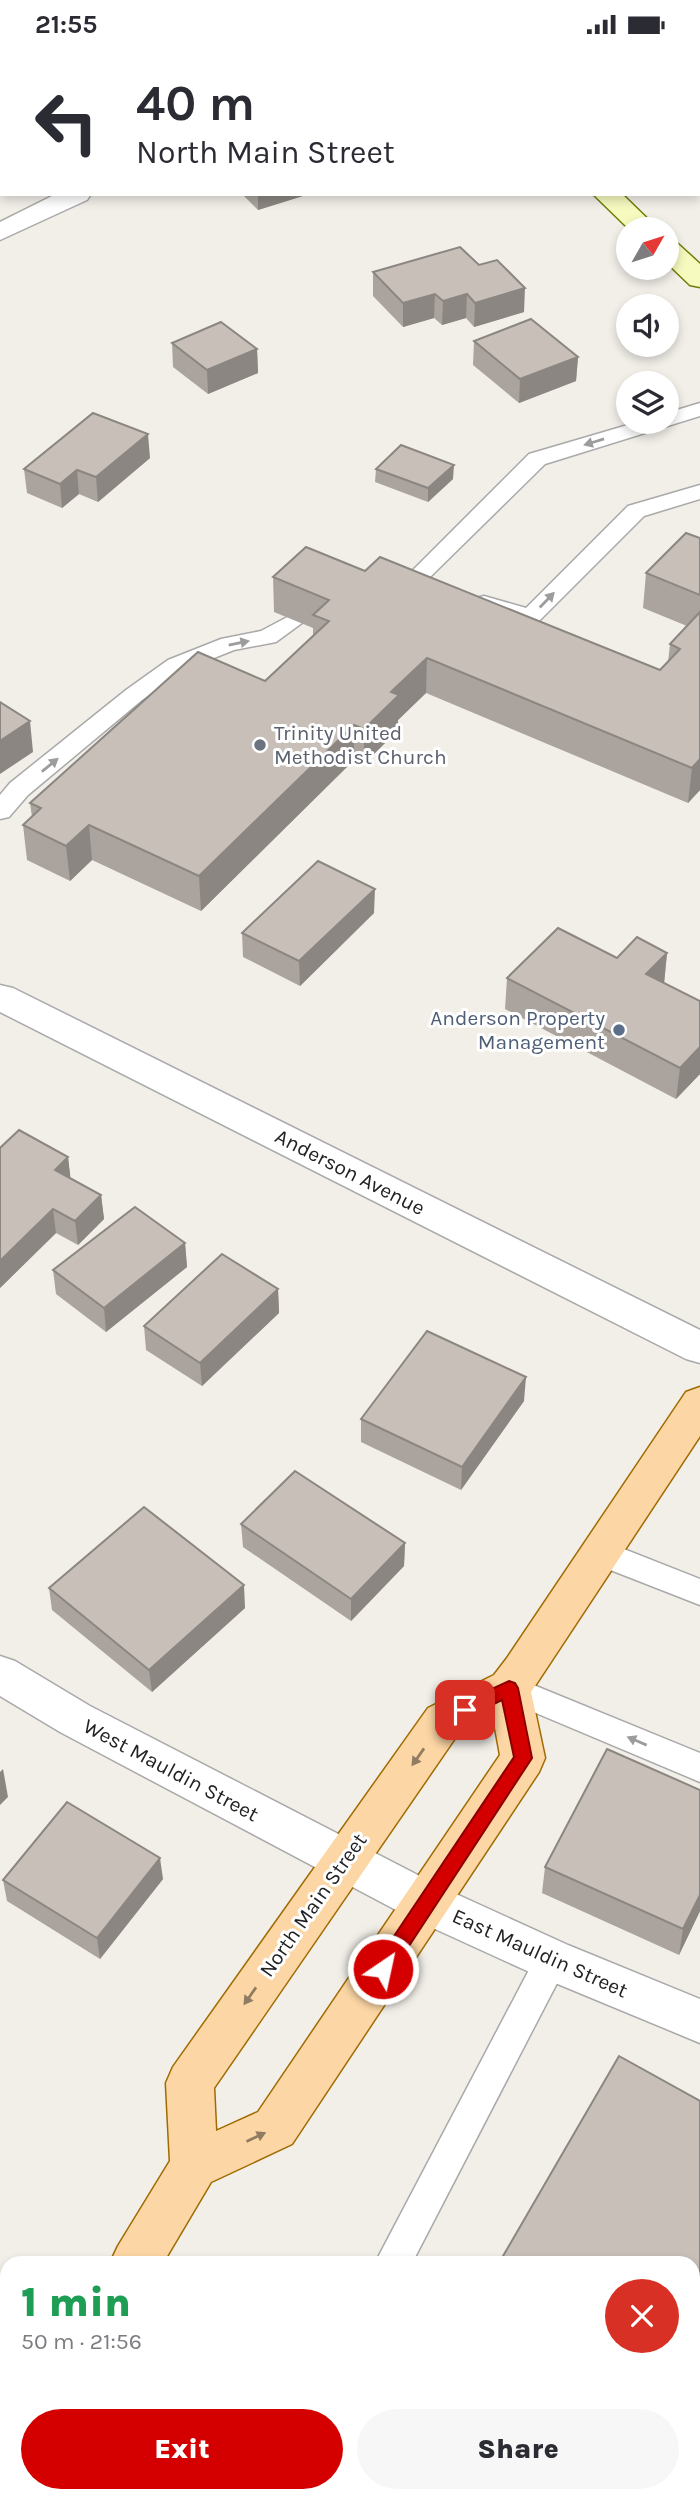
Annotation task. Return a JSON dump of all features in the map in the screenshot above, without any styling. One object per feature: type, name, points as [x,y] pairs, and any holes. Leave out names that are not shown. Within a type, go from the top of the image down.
[{"type":"main road","points":[[608,196],[632,217]]},
{"type":"main road","points":[[679,260],[700,279]]},
{"type":"main road","name":"North Main Street","points":[[194,2166],[190,2083],[443,1721],[509,1688],[700,1403]]},
{"type":"main road","points":[[139,2256],[194,2166],[275,2128],[523,1758],[509,1688]]},
{"type":"street","points":[[0,232],[74,196]]},
{"type":"street","name":"Anderson Avenue","points":[[0,997],[700,1348]]},
{"type":"street","name":"West Mauldin Street","points":[[0,1674],[258,1817],[345,1859]]},
{"type":"street","name":"East Mauldin Street","points":[[345,1859],[428,1903],[552,1960],[697,2014]]},
{"type":"lane","points":[[679,416],[700,409]]},
{"type":"lane","points":[[416,578],[537,459],[620,434]]},
{"type":"lane","points":[[459,593],[500,609],[531,616],[636,512],[700,492]]},
{"type":"lane","points":[[392,570],[438,586]]},
{"type":"lane","points":[[0,811],[19,789],[134,695],[176,665],[229,645],[268,637],[295,620]]},
{"type":"lane","points":[[601,1553],[700,1592]]},
{"type":"lane","points":[[509,1688],[700,1768]]},
{"type":"lane","points":[[397,2256],[552,1960]]},
{"type":"building","points":[[460,247],[479,265],[497,260],[525,288],[475,303],[467,294],[443,301],[435,294],[403,303],[373,272]]},
{"type":"building","points":[[531,319],[578,357],[520,379],[474,341]]},
{"type":"building","points":[[221,322],[257,349],[207,370],[172,343]]},
{"type":"building","points":[[93,413],[148,434],[96,477],[77,470],[60,484],[24,469]]},
{"type":"building","points":[[401,445],[454,465],[428,488],[376,469]]},
{"type":"building","points":[[686,533],[700,538],[700,595],[646,573]]},
{"type":"building","name":"Trinity United Methodist Church","points":[[306,547],[365,571],[380,557],[660,670],[680,649],[670,644],[700,612],[700,759],[692,768],[427,658],[391,692],[399,695],[364,729],[354,725],[199,876],[89,825],[66,846],[23,825],[41,808],[30,803],[198,652],[265,681],[329,621],[313,615],[329,600],[273,577]]},
{"type":"building","points":[[0,702],[30,721],[0,741]]},
{"type":"building","points":[[318,861],[375,889],[299,961],[242,933]]},
{"type":"building","points":[[558,928],[617,958],[637,937],[667,953],[646,974],[700,1001],[700,1047],[680,1068],[507,978]]},
{"type":"building","points":[[19,1130],[68,1157],[55,1170],[101,1195],[75,1221],[53,1209],[0,1261],[0,1148]]},
{"type":"building","points":[[135,1207],[185,1243],[104,1308],[53,1270]]},
{"type":"building","points":[[222,1254],[278,1289],[200,1363],[144,1326]]},
{"type":"building","points":[[427,1331],[526,1377],[462,1467],[361,1419]]},
{"type":"building","points":[[295,1471],[405,1543],[351,1599],[241,1524]]},
{"type":"building","points":[[144,1507],[244,1585],[149,1670],[49,1588]]},
{"type":"building","points":[[607,1749],[700,1790],[700,1895],[683,1929],[545,1867]]},
{"type":"building","points":[[67,1802],[160,1858],[97,1938],[3,1880]]},
{"type":"building","points":[[619,2056],[700,2101],[700,2256],[503,2256]]},
{"type":"place","name":"Trinity United Methodist Church","points":[[260,745]]},
{"type":"place","name":"Anderson Property Management","points":[[619,1030]]},
{"type":"route","points":[[383,1969],[523,1758],[509,1688],[465,1710]]}]
